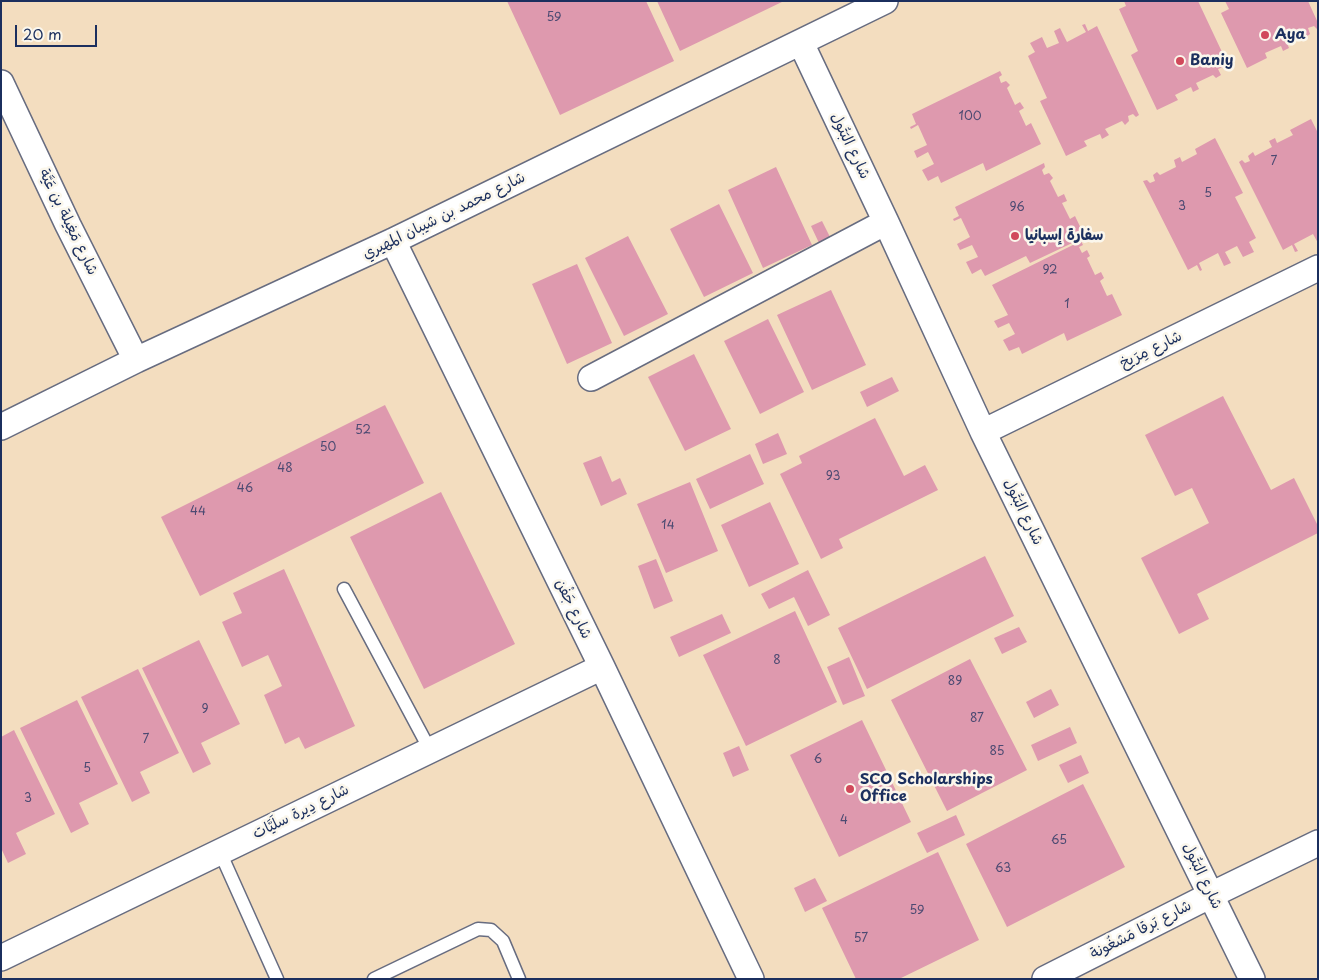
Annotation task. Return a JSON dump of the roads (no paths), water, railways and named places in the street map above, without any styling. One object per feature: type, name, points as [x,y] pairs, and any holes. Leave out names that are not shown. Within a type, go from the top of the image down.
[{"type":"street","name":"شارع محمد بن شيبان المهيري","points":[[1,428],[136,360],[393,241],[885,1]]},
{"type":"street","name":"شارع البَتُول","points":[[801,43],[984,432],[1252,979]]},
{"type":"street","name":"شارع مَغِيلة بن عَيَّة","points":[[1,83],[68,225],[136,360]]},
{"type":"street","points":[[591,378],[886,222]]},
{"type":"street","name":"شارع جَفْن","points":[[393,241],[602,667],[751,979]]},
{"type":"street","name":"شارع مِرَيخ","points":[[984,432],[1318,268]]},
{"type":"street","name":"شارع دِيرة سلَيَّات","points":[[1,958],[602,667]]},
{"type":"street","name":"شارع بَرقا مَشغُونة","points":[[1045,979],[1318,843]]},
{"type":"lane","points":[[344,589],[430,750]]},
{"type":"lane","points":[[220,852],[277,979]]},
{"type":"lane","points":[[374,979],[478,929],[491,930],[504,940],[519,979]]},
{"type":"place","name":"Aya","points":[[1265,35]]},
{"type":"place","name":"Baniy","points":[[1180,61]]},
{"type":"place","name":"سفارة إسبانيا","points":[[1015,236]]},
{"type":"place","name":"SCO Scholarships Office","points":[[850,789]]}]
